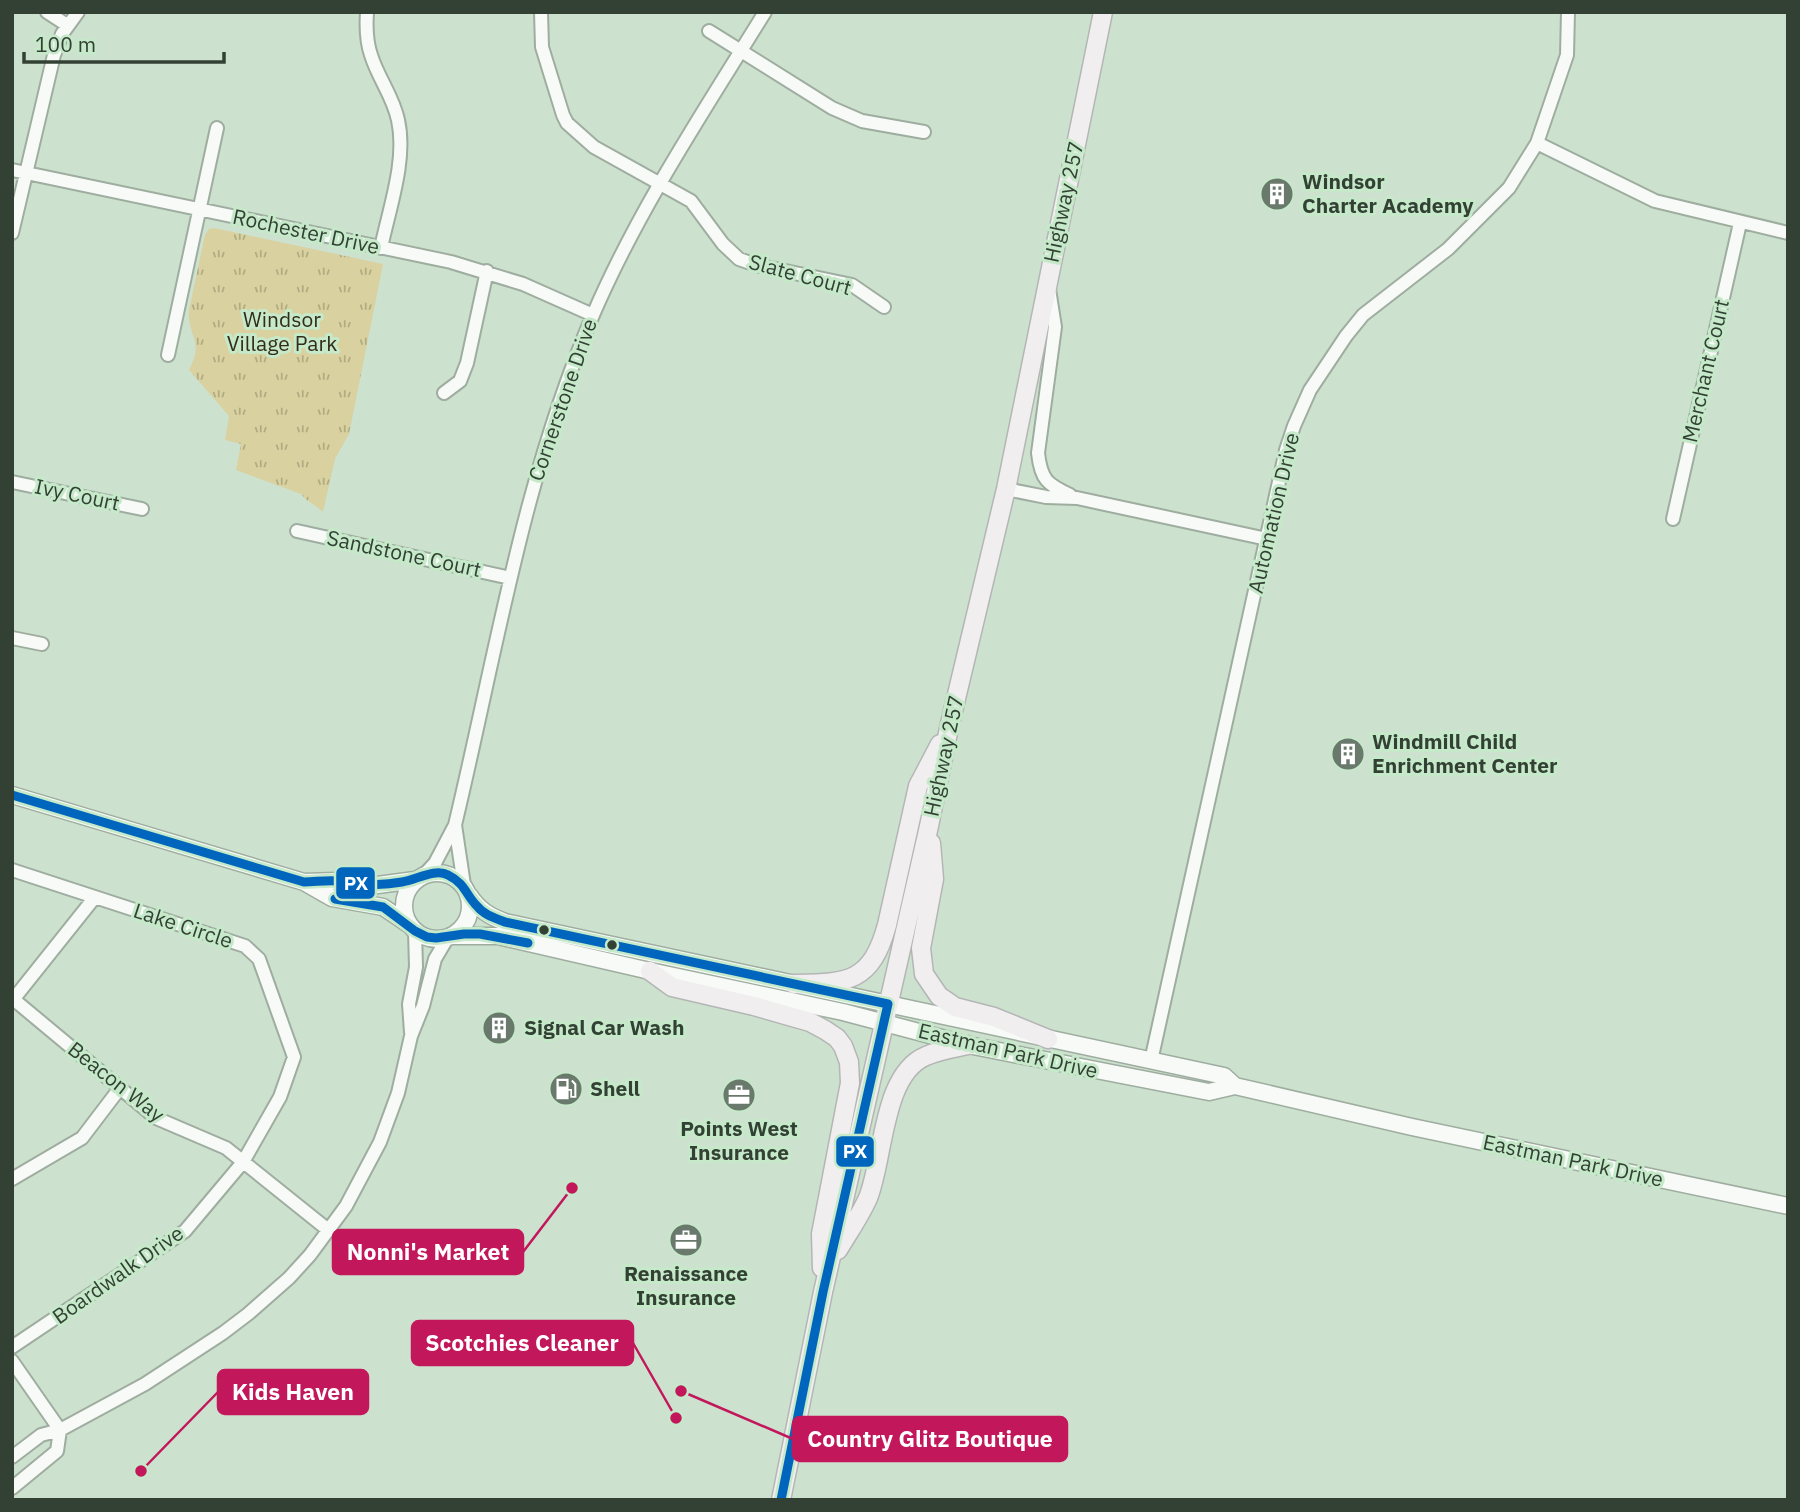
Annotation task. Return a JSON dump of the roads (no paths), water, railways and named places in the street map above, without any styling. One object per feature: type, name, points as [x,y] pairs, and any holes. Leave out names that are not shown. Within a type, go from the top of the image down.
[{"type":"main road","name":"Highway 257","points":[[781,1500],[823,1292],[929,826],[948,728],[1006,488],[1103,12]]},
{"type":"main road","points":[[794,984],[825,984],[851,979],[872,962],[883,941],[918,786],[948,728]]},
{"type":"main road","points":[[929,826],[934,879],[921,948],[924,974],[939,996],[955,1007],[994,1017],[1048,1039]]},
{"type":"main road","points":[[650,971],[672,988],[754,1006],[810,1022],[837,1038],[843,1046],[849,1062],[850,1083],[821,1234],[823,1292]]},
{"type":"main road","points":[[829,1265],[868,1197],[887,1122],[905,1073],[923,1056],[968,1045]]},
{"type":"street","points":[[47,12],[67,25]]},
{"type":"street","points":[[12,233],[51,62],[67,25],[78,12]]},
{"type":"street","points":[[367,12],[371,56],[395,107],[400,134],[397,175],[381,248]]},
{"type":"street","name":"Slate Court","points":[[541,12],[542,47],[563,115],[567,123],[594,147],[660,183],[697,207],[723,244],[739,259],[852,285],[884,307]]},
{"type":"street","name":"Cornerstone Drive","points":[[420,877],[435,863],[455,825],[510,578],[538,467],[567,380],[593,315],[660,183],[765,12]]},
{"type":"street","name":"Automation Drive","points":[[1151,1061],[1286,450],[1294,426],[1310,390],[1363,315],[1448,249],[1509,188],[1537,143],[1567,55],[1568,12]]},
{"type":"street","points":[[709,31],[832,108],[862,121],[925,132]]},
{"type":"street","points":[[168,355],[217,128]]},
{"type":"street","points":[[1537,143],[1655,201],[1788,233]]},
{"type":"street","name":"Rochester Drive","points":[[12,170],[487,271],[593,315]]},
{"type":"street","name":"Merchant Court","points":[[1673,520],[1740,223]]},
{"type":"street","points":[[444,393],[460,380],[467,363],[487,271]]},
{"type":"street","points":[[1048,281],[1055,327],[1038,453],[1039,464],[1046,481],[1077,498]]},
{"type":"street","name":"Ivy Court","points":[[12,482],[142,509]]},
{"type":"street","points":[[1006,488],[1046,497],[1077,498],[1267,539]]},
{"type":"street","name":"Sandstone Court","points":[[297,531],[510,578]]},
{"type":"street","points":[[12,638],[42,644]]},
{"type":"street","points":[[12,796],[304,882],[332,898],[383,907],[425,937],[437,939],[450,936]]},
{"type":"street","name":"Cornerstone Drive","points":[[455,825],[466,890]]},
{"type":"street","name":"Lake Circle","points":[[12,870],[245,946],[259,959],[295,1057],[280,1097],[243,1162]]},
{"type":"street","points":[[12,1457],[41,1435],[60,1430],[163,1373],[248,1314],[289,1278],[310,1255],[351,1197],[380,1142],[397,1093],[435,959],[450,936],[466,923],[469,914],[466,890],[446,873],[435,872],[370,886],[336,881],[304,882]]},
{"type":"street","points":[[411,1036],[409,1004],[416,967],[412,928],[404,915],[404,896],[420,877]]},
{"type":"street","name":"Eastman Park Drive","points":[[466,890],[476,906],[489,916],[505,922],[794,984],[886,1013],[968,1045],[1209,1093],[1235,1086],[1412,1127],[1788,1206]]},
{"type":"street","points":[[13,999],[95,897]]},
{"type":"street","name":"Eastman Park Drive","points":[[450,936],[499,936],[650,971],[1048,1039],[1224,1076],[1235,1086]]},
{"type":"street","name":"Beacon Way","points":[[13,999],[156,1118],[226,1149],[327,1229]]},
{"type":"street","points":[[12,1179],[82,1138],[120,1088]]},
{"type":"street","name":"Boardwalk Drive","points":[[12,1347],[186,1231],[243,1162]]},
{"type":"street","points":[[12,1361],[60,1430],[57,1451],[12,1488]]},
{"type":"place","name":"Windsor Charter Academy","points":[[1277,194]]},
{"type":"place","name":"Windmill Child Enrichment Center","points":[[1348,754]]},
{"type":"place","name":"Signal Car Wash","points":[[499,1028]]},
{"type":"place","name":"Shell","points":[[566,1089]]},
{"type":"place","name":"Points West Insurance","points":[[739,1095]]},
{"type":"place","name":"Nonni's Market","points":[[572,1188]]},
{"type":"place","name":"Renaissance Insurance","points":[[686,1240]]},
{"type":"place","name":"Country Glitz Boutique","points":[[681,1391]]},
{"type":"place","name":"Scotchies Cleaner","points":[[676,1418]]},
{"type":"place","name":"Kids Haven","points":[[141,1471]]},
{"type":"park label","name":"Windsor Village Park","points":[[282,332]]}]
